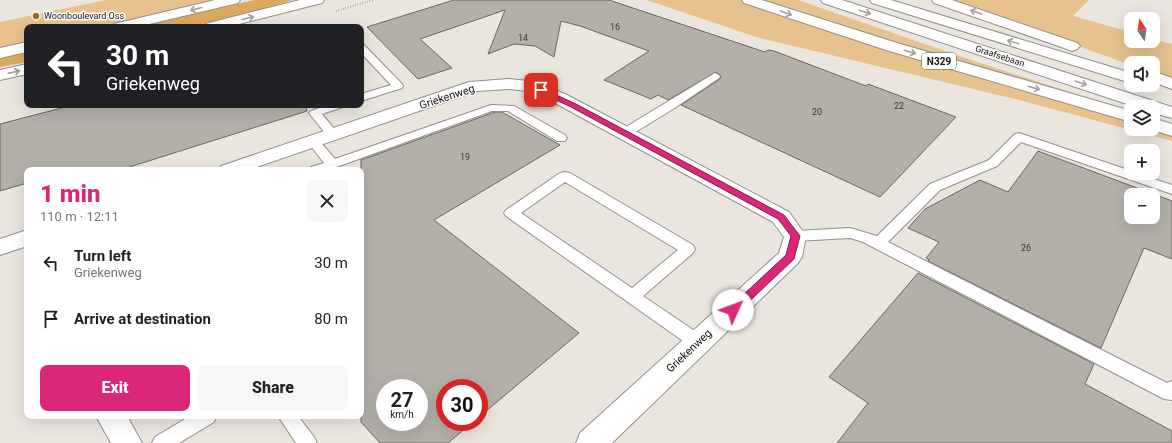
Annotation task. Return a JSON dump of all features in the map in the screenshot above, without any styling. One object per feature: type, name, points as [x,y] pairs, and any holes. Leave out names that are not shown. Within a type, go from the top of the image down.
[{"type":"main road","points":[[132,24],[233,0]]},
{"type":"main road","points":[[222,24],[317,0]]},
{"type":"main road","name":"N329","points":[[749,0],[806,21],[1124,115]]},
{"type":"main road","name":"Graafsebaan","points":[[828,0],[1172,113]]},
{"type":"main road","name":"Graafsebaan","points":[[877,0],[1124,76]]},
{"type":"main road","points":[[939,0],[1040,34],[1124,65]]},
{"type":"main road","points":[[0,53],[24,48]]},
{"type":"main road","points":[[0,75],[24,70]]},
{"type":"main road","points":[[1160,79],[1172,84]]},
{"type":"main road","name":"Griekenweg","points":[[237,167],[475,86],[509,84],[532,86],[561,99],[781,217],[796,236],[790,257],[591,443]]},
{"type":"main road","points":[[1160,87],[1172,91]]},
{"type":"main road","points":[[1160,126],[1172,130]]},
{"type":"main road","points":[[0,247],[24,242]]},
{"type":"main road","points":[[113,419],[127,443]]},
{"type":"lane","points":[[364,50],[398,86],[364,97]]},
{"type":"lane","points":[[625,133],[669,107],[715,76]]},
{"type":"lane","points":[[330,108],[315,113],[332,164]]},
{"type":"lane","points":[[324,167],[491,108],[510,108],[562,138]]},
{"type":"lane","points":[[879,243],[935,187],[993,163],[1019,137],[1172,190]]},
{"type":"lane","points":[[632,297],[688,250],[565,176],[511,213],[632,297],[699,343]]},
{"type":"lane","points":[[796,236],[850,233],[868,238],[1170,393],[1172,389]]},
{"type":"lane","points":[[162,443],[202,419]]},
{"type":"lane","points":[[289,419],[308,443]]},
{"type":"shaded area","points":[[106,0],[218,0],[112,24],[24,24],[24,43],[0,48],[0,22]]},
{"type":"shaded area","points":[[254,0],[293,0],[242,15],[202,24],[152,24]]},
{"type":"shaded area","points":[[647,0],[798,0],[968,59],[1124,110],[1124,128],[1015,99],[756,37]]},
{"type":"shaded area","points":[[949,0],[1089,0],[1073,16],[1124,30],[1124,48],[1160,48],[1160,41],[1172,44],[1172,78],[1160,74],[1160,56],[1124,56],[1124,62]]},
{"type":"shaded area","points":[[24,53],[24,63],[0,67],[0,58]]},
{"type":"shaded area","points":[[1172,126],[1172,141],[1153,136],[1160,136],[1160,128]]},
{"type":"building","points":[[454,0],[609,0],[765,52],[768,50],[774,51],[866,86],[868,84],[956,117],[880,197],[681,105],[720,79],[721,76],[716,72],[668,100],[658,95],[651,99],[604,80],[649,51],[580,26],[561,21],[554,57],[535,46],[514,44],[488,54],[505,10],[420,39],[452,68],[418,79],[367,27]]},
{"type":"building","points":[[61,108],[306,108],[307,111],[130,167],[24,167],[24,184],[0,191],[0,124]]},
{"type":"building","points":[[495,112],[502,112],[560,145],[434,220],[579,333],[488,409],[488,379],[436,379],[436,431],[462,431],[448,443],[380,443],[361,422],[361,419],[364,419],[364,167],[361,167],[361,160]]},
{"type":"building","points":[[1038,151],[1137,188],[1124,188],[1124,224],[1160,224],[1160,197],[1172,201],[1172,259],[1144,248],[1101,348],[928,261],[929,260],[926,258],[939,242],[908,228],[925,209],[980,180],[1008,192]]},
{"type":"building","points":[[918,273],[1094,364],[1085,384],[1172,431],[1172,443],[837,443],[868,403],[829,377]]},
{"type":"place","name":"Woonboulevard Oss","points":[[36,16]]},
{"type":"route","points":[[541,90],[561,99],[781,217],[796,236],[790,257],[733,310]]}]
